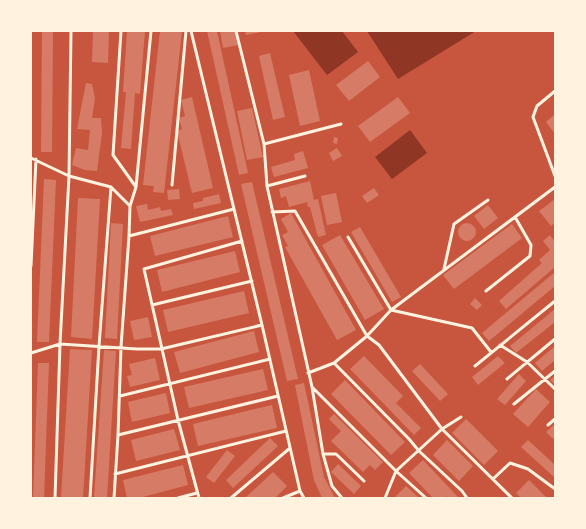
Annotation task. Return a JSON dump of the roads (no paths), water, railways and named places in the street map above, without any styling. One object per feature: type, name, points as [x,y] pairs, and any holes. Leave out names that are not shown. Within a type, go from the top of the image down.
[{"type":"lane","points":[[55,498],[60,344],[69,176],[71,31]]},
{"type":"lane","points":[[121,31],[113,155],[136,187]]},
{"type":"lane","points":[[114,498],[120,396],[121,347],[130,206],[136,187],[151,31]]},
{"type":"lane","points":[[172,185],[186,31]]},
{"type":"lane","points":[[191,31],[252,281],[300,492],[304,498]]},
{"type":"lane","points":[[236,31],[264,144],[267,186],[312,387],[323,454],[332,486],[342,498]]},
{"type":"lane","points":[[555,91],[537,106],[533,117],[555,176]]},
{"type":"lane","points":[[264,144],[341,124]]},
{"type":"lane","points":[[31,158],[36,159],[69,176],[111,187],[130,206]]},
{"type":"lane","points":[[31,266],[36,159]]},
{"type":"lane","points":[[267,186],[305,176]]},
{"type":"lane","points":[[90,498],[99,346],[111,187]]},
{"type":"lane","points":[[308,373],[334,363],[367,336],[391,310],[555,187]]},
{"type":"lane","points":[[444,270],[454,224],[488,200]]},
{"type":"lane","points":[[129,236],[234,209]]},
{"type":"lane","points":[[272,212],[295,211],[367,336],[379,345],[442,430],[512,498]]},
{"type":"lane","points":[[486,292],[530,256],[531,245],[515,217]]},
{"type":"lane","points":[[348,237],[391,310],[472,328],[491,352]]},
{"type":"lane","points":[[199,498],[178,420],[144,269],[242,241]]},
{"type":"lane","points":[[152,305],[252,281]]},
{"type":"lane","points":[[475,366],[555,301]]},
{"type":"lane","points":[[31,354],[60,344],[161,349],[262,325]]},
{"type":"lane","points":[[507,379],[555,339]]},
{"type":"lane","points":[[500,345],[527,362],[555,389]]},
{"type":"lane","points":[[120,396],[170,385],[270,359]]},
{"type":"lane","points":[[334,363],[467,498]]},
{"type":"lane","points":[[514,404],[555,371]]},
{"type":"lane","points":[[312,387],[396,471],[426,498]]},
{"type":"lane","points":[[118,435],[278,396]]},
{"type":"lane","points":[[385,498],[396,471],[442,430],[461,417]]},
{"type":"lane","points":[[548,424],[555,419]]},
{"type":"lane","points":[[115,474],[286,431]]},
{"type":"lane","points":[[231,498],[290,448]]},
{"type":"lane","points":[[323,454],[336,454],[364,481]]},
{"type":"lane","points":[[493,479],[510,463],[528,469],[555,489]]},
{"type":"lane","points":[[283,498],[300,492]]},
{"type":"lane","points":[[178,498],[197,493]]}]
